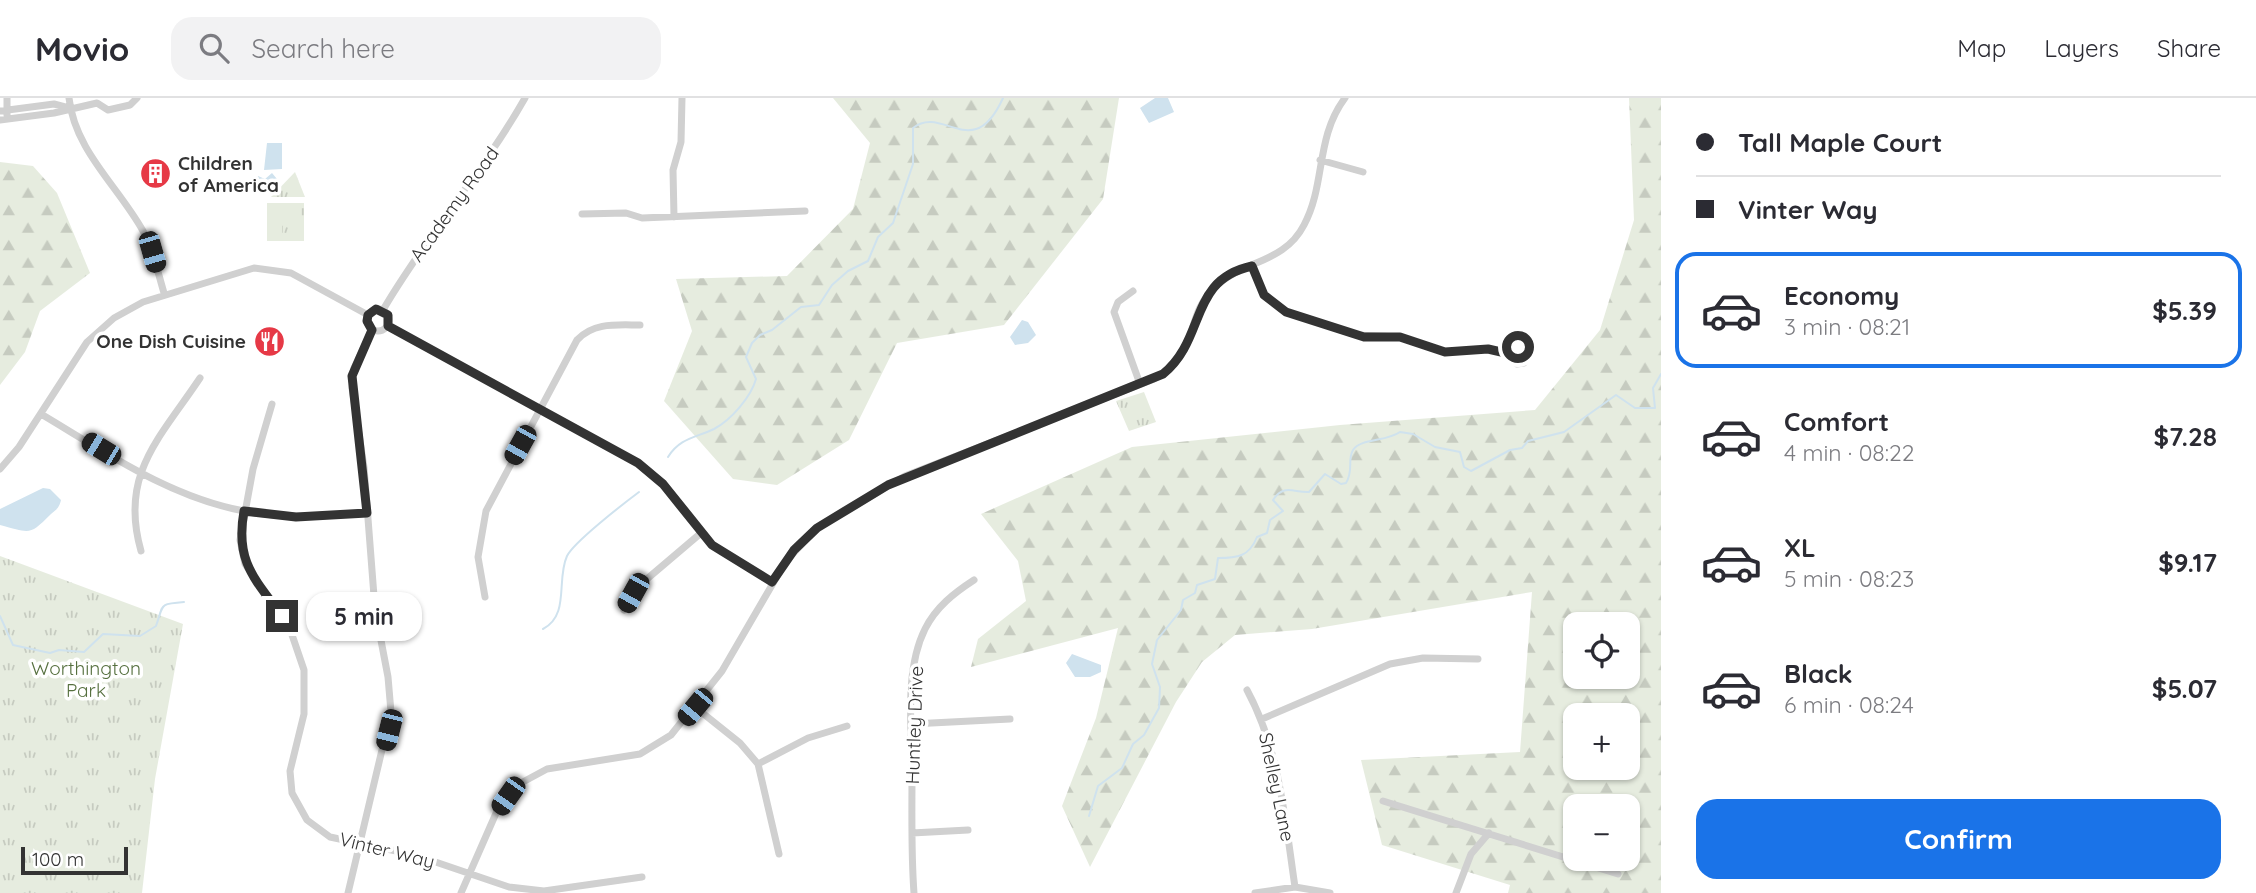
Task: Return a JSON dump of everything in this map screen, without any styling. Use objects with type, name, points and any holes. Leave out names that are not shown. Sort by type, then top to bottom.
[{"type":"street","points":[[7,98],[4,115],[54,104],[70,108],[97,101],[108,110],[133,104],[137,98]]},
{"type":"street","points":[[69,98],[84,145],[145,233],[164,293]]},
{"type":"street","name":"Academy Road","points":[[383,310],[414,258],[500,140],[525,98]]},
{"type":"street","points":[[674,217],[673,170],[681,142],[682,98]]},
{"type":"street","points":[[461,893],[467,874],[497,811],[521,783],[547,769],[640,754],[671,734],[695,707],[734,654],[772,582],[794,550],[817,528],[888,485],[1163,374],[1182,356],[1202,302],[1212,290],[1234,271],[1278,254],[1298,236],[1309,211],[1328,125],[1345,98]]},
{"type":"street","points":[[1320,160],[1363,172]]},
{"type":"street","points":[[582,214],[674,217],[805,211]]},
{"type":"street","points":[[1252,266],[1264,295],[1286,312],[1364,337],[1400,337],[1445,352],[1488,349],[1510,354]]},
{"type":"street","points":[[0,469],[41,414],[75,357],[100,329],[128,309],[164,293],[241,270],[273,269],[305,279],[368,315]]},
{"type":"street","points":[[1133,291],[1118,302],[1114,312],[1140,384]]},
{"type":"street","points":[[372,330],[367,321],[368,315],[376,309],[383,310],[388,315],[388,326]]},
{"type":"street","points":[[485,597],[478,557],[486,511],[540,409],[583,334],[600,327],[640,325]]},
{"type":"street","points":[[372,330],[379,331],[388,326]]},
{"type":"street","points":[[388,326],[652,473],[701,533],[722,553],[772,582]]},
{"type":"street","points":[[348,893],[391,712],[388,677],[374,609],[352,376],[372,330]]},
{"type":"street","points":[[141,551],[132,508],[140,473],[200,378]]},
{"type":"street","name":"Vinter Way","points":[[272,404],[244,511],[240,540],[245,564],[290,629],[304,670],[304,714],[290,771],[295,804],[306,820],[323,834],[415,855],[492,884],[544,891],[642,877]]},
{"type":"street","points":[[41,414],[140,473],[185,494],[244,511],[296,517],[367,513]]},
{"type":"street","points":[[624,610],[641,584],[701,533]]},
{"type":"street","name":"Huntley Drive","points":[[914,893],[912,724],[915,665],[924,631],[941,605],[974,580]]},
{"type":"street","points":[[1262,719],[1390,664],[1423,658],[1478,659]]},
{"type":"street","name":"Shelley Lane","points":[[1247,690],[1262,719],[1282,793],[1295,887]]},
{"type":"street","points":[[695,707],[740,743],[758,764],[779,854]]},
{"type":"street","points":[[912,724],[1010,719]]},
{"type":"street","points":[[758,764],[808,738],[847,726]]},
{"type":"street","points":[[1383,801],[1618,874]]},
{"type":"street","points":[[912,833],[968,830]]},
{"type":"street","points":[[1456,893],[1471,854],[1489,833]]},
{"type":"street","points":[[1255,893],[1295,887],[1330,893]]},
{"type":"green space","points":[[833,98],[1119,98],[1103,199],[1004,325],[897,343],[849,440],[777,485],[733,479],[664,401],[692,331],[676,279],[787,276],[853,209],[870,143]]},
{"type":"green space","points":[[1629,98],[1661,98],[1661,893],[1508,893],[1510,885],[1382,845],[1361,760],[1520,752],[1532,592],[1312,629],[1235,635],[1202,662],[1176,702],[1090,867],[1062,806],[1096,718],[1118,628],[971,667],[978,639],[1026,601],[1018,561],[981,514],[1132,447],[1340,425],[1535,410],[1600,330],[1634,220]]},
{"type":"green space","points":[[0,162],[33,166],[57,193],[90,273],[40,311],[25,352],[0,385]]},
{"type":"green space","points":[[295,172],[305,197],[271,197]]},
{"type":"green space","points":[[267,203],[304,203],[304,241],[267,241]]},
{"type":"green space","points":[[282,208],[282,234],[270,234],[270,209]]},
{"type":"green space","points":[[289,209],[300,209],[300,234],[289,234]]},
{"type":"green space","points":[[1144,392],[1156,422],[1129,431],[1116,401]]},
{"type":"green space","name":"Worthington Park","points":[[0,556],[183,624],[155,779],[142,893],[0,893]]},
{"type":"water","points":[[1155,98],[1168,98],[1174,112],[1149,123],[1140,108]]},
{"type":"water","points":[[267,143],[282,143],[282,169],[264,170]]},
{"type":"water","points":[[272,173],[277,179],[269,188],[256,183],[258,176],[265,179]]},
{"type":"water","points":[[1022,320],[1028,322],[1036,335],[1028,343],[1015,345],[1010,337]]},
{"type":"water","points":[[43,488],[50,489],[61,500],[58,508],[38,526],[24,531],[0,525],[0,509]]},
{"type":"water","points":[[1072,654],[1101,665],[1101,672],[1090,677],[1075,677],[1066,663]]},
{"type":"waterway","points":[[668,457],[683,442],[720,425],[745,400],[756,379],[746,357],[752,343],[760,335],[772,330],[801,307],[819,305],[832,285],[848,271],[868,261],[878,237],[893,223],[913,164],[913,128],[936,122],[958,129],[980,127],[992,117],[1003,98]]},
{"type":"waterway","points":[[1089,816],[1098,786],[1122,768],[1133,744],[1144,735],[1159,708],[1160,687],[1152,664],[1157,640],[1181,610],[1183,600],[1195,593],[1197,585],[1215,579],[1218,558],[1242,555],[1250,549],[1257,537],[1267,533],[1270,520],[1283,511],[1273,500],[1277,495],[1285,490],[1309,492],[1325,474],[1341,484],[1346,483],[1350,474],[1351,454],[1357,446],[1400,432],[1413,434],[1435,447],[1460,452],[1464,467],[1471,471],[1510,450],[1522,448],[1528,441],[1564,432],[1616,395],[1635,408],[1655,408],[1653,388],[1661,374]]},
{"type":"waterway","points":[[543,629],[557,615],[564,565],[571,550],[639,492]]},
{"type":"waterway","points":[[0,616],[13,645],[50,653],[59,650],[84,652],[103,634],[140,636],[156,626],[163,607],[184,602]]},
{"type":"place","name":"Children of America","points":[[155,174]]},
{"type":"place","name":"One Dish Cuisine","points":[[269,341]]},
{"type":"route","points":[[282,616],[245,564],[240,540],[244,511],[296,517],[367,513],[352,376],[372,330],[367,321],[368,315],[376,309],[386,312],[388,326],[638,463],[663,484],[712,545],[772,582],[794,550],[817,528],[888,485],[920,469],[1163,374],[1182,356],[1188,346],[1202,302],[1224,279],[1242,268],[1252,266],[1264,295],[1277,307],[1356,335],[1392,335],[1454,353],[1488,349],[1510,354],[1518,347]]}]
